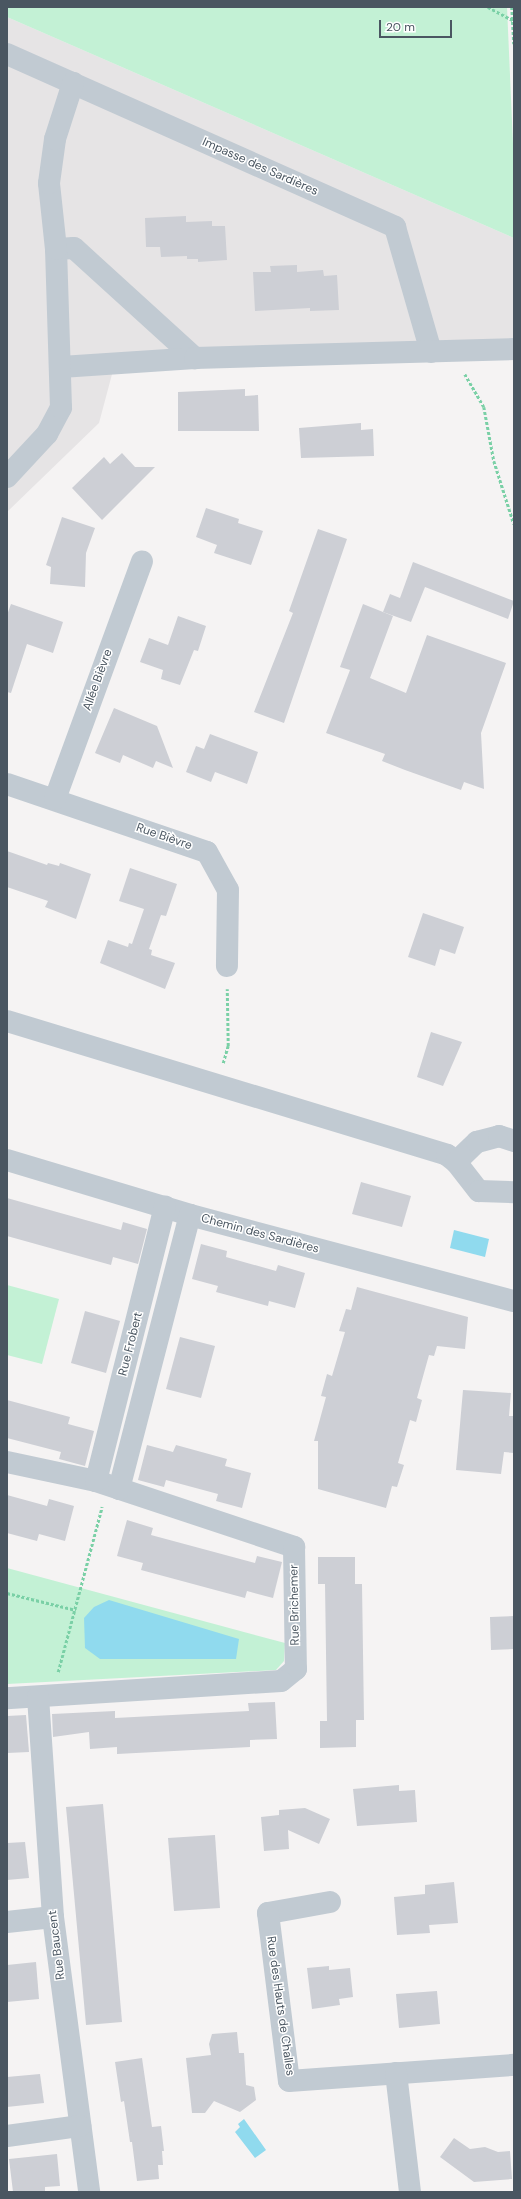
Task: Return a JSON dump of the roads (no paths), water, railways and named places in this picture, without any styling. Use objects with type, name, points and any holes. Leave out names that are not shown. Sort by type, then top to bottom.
[{"type":"street","name":"Impasse des Sardières","points":[[7,54],[395,227],[431,352]]},
{"type":"street","points":[[7,478],[47,434],[61,408],[61,367],[56,249],[49,183],[54,139],[73,83]]},
{"type":"street","points":[[56,249],[74,248],[194,358]]},
{"type":"street","points":[[61,367],[194,358],[514,349]]},
{"type":"street","name":"Allée Bièvre","points":[[55,800],[142,561]]},
{"type":"street","name":"Rue Bièvre","points":[[7,784],[207,852],[228,890],[227,966]]},
{"type":"street","points":[[7,1021],[447,1155],[456,1162],[479,1191],[514,1192]]},
{"type":"street","points":[[456,1162],[477,1142],[499,1136],[514,1141]]},
{"type":"street","name":"Chemin des Sardières","points":[[7,1160],[190,1215],[514,1301]]},
{"type":"street","name":"Rue Frobert","points":[[108,1485],[165,1207]]},
{"type":"street","name":"Rue Frobert","points":[[108,1485],[190,1215]]},
{"type":"street","name":"Rue Brichemer","points":[[7,1462],[108,1485],[294,1547],[296,1669],[281,1681],[45,1697],[7,1698]]},
{"type":"street","name":"Rue Baucent","points":[[45,1697],[53,1917],[89,2192]]},
{"type":"street","name":"Rue des Hauts de Challes","points":[[330,1902],[268,1914],[289,2081],[514,2065]]},
{"type":"street","points":[[7,1922],[53,1917]]},
{"type":"street","points":[[396,2074],[410,2192]]},
{"type":"street","points":[[7,2136],[80,2126]]},
{"type":"water","points":[[454,1230],[489,1239],[485,1257],[450,1248]]},
{"type":"water","points":[[109,1600],[239,1639],[236,1659],[100,1659],[85,1648],[84,1618],[94,1607]]},
{"type":"water","points":[[244,2119],[266,2150],[255,2158],[235,2132],[240,2127],[238,2124]]}]
